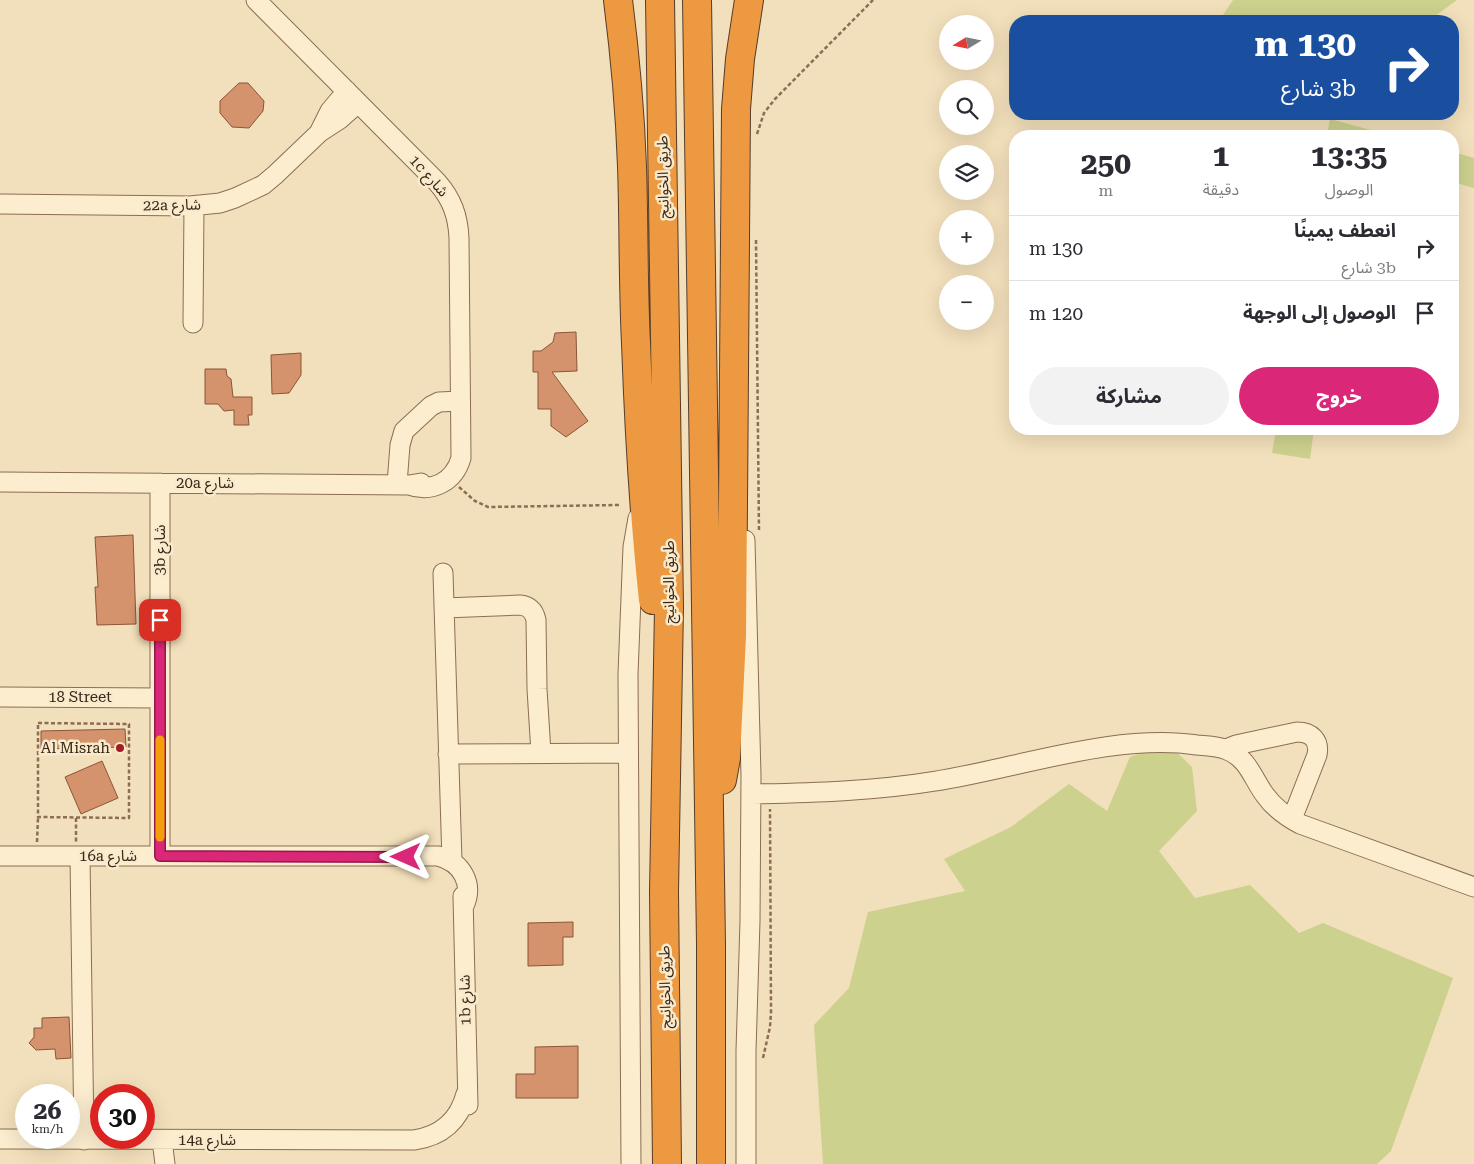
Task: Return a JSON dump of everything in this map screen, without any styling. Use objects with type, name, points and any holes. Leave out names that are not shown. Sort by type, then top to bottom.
[{"type":"highway","points":[[618,0],[628,91],[632,163],[636,342],[632,504],[655,616],[668,702]]},
{"type":"highway","name":"طريق الخوانيج","points":[[660,0],[670,607],[664,892],[668,1164]]},
{"type":"highway","points":[[698,0],[709,811],[711,1164]]},
{"type":"highway","points":[[709,811],[722,780],[726,758],[732,636],[736,109],[740,59],[749,0]]},
{"type":"street","name":"1c شارع","points":[[256,0],[438,182],[454,208],[458,228],[461,450],[458,465],[445,475]]},
{"type":"street","name":"22a شارع","points":[[0,204],[194,206],[235,198],[263,184],[275,175],[320,132],[340,119],[352,97]]},
{"type":"street","points":[[193,322],[194,206]]},
{"type":"street","points":[[403,484],[400,445],[404,431],[431,406],[439,402],[460,401]]},
{"type":"street","points":[[735,425],[740,440],[742,457],[749,646],[751,794],[750,930],[746,1051],[746,1164]]},
{"type":"street","name":"20a شارع","points":[[0,482],[403,484],[426,481],[445,475]]},
{"type":"street","name":"3b شارع","points":[[160,483],[160,856]]},
{"type":"street","points":[[631,1164],[627,753],[628,636],[633,546],[637,525],[632,504]]},
{"type":"street","name":"1b شارع","points":[[443,573],[448,754],[455,868],[464,906],[466,1094],[454,1127]]},
{"type":"street","points":[[444,608],[520,605],[528,607],[533,612],[536,620],[537,689],[541,753]]},
{"type":"street","name":"18 Street","points":[[0,697],[160,698]]},
{"type":"street","points":[[1226,749],[1233,745],[1297,732],[1307,733],[1312,736],[1317,744],[1317,755],[1292,819]]},
{"type":"street","points":[[751,794],[898,787],[971,776],[1077,753],[1132,744],[1180,742],[1226,749],[1236,754],[1245,762],[1264,795],[1277,808],[1308,828],[1474,887]]},
{"type":"street","points":[[448,754],[627,753]]},
{"type":"street","name":"16a شارع","points":[[0,856],[438,856],[455,868]]},
{"type":"street","points":[[78,856],[84,1140]]},
{"type":"street","name":"14a شارع","points":[[0,1139],[414,1140],[435,1143],[449,1138],[454,1127]]},
{"type":"street","points":[[165,1164],[170,1140]]},
{"type":"street","points":[[170,1140],[176,1164]]},
{"type":"path","points":[[756,138],[760,121],[769,106],[872,0]]},
{"type":"path","points":[[756,237],[758,532]]},
{"type":"path","points":[[445,475],[469,497],[488,507],[632,504]]},
{"type":"path","points":[[37,856],[38,724],[129,724],[129,818],[38,817]]},
{"type":"path","points":[[762,1066],[771,1012],[770,794]]},
{"type":"path","points":[[76,817],[78,856]]},
{"type":"green space","points":[[1233,0],[1457,0],[1436,15],[1223,15]]},
{"type":"green space","points":[[1330,120],[1334,120],[1371,130],[1328,130]]},
{"type":"green space","points":[[1459,154],[1474,158],[1474,188],[1459,184]]},
{"type":"green space","points":[[1275,435],[1313,435],[1310,459],[1272,453]]},
{"type":"green space","points":[[1167,743],[1192,767],[1197,811],[1159,851],[1195,898],[1250,885],[1299,933],[1323,923],[1453,978],[1391,1151],[1377,1164],[823,1164],[814,1025],[849,988],[868,912],[965,891],[944,859],[1011,827],[1069,784],[1107,811],[1130,757]]},
{"type":"building","points":[[239,83],[248,83],[264,101],[263,111],[249,128],[232,127],[220,113],[220,101]]},
{"type":"building","points":[[576,332],[577,371],[552,372],[588,421],[566,437],[551,426],[551,409],[538,409],[538,372],[533,372],[533,351],[541,351],[553,342],[555,333]]},
{"type":"building","points":[[301,353],[301,375],[289,393],[272,394],[271,355]]},
{"type":"building","points":[[205,369],[226,369],[227,376],[231,379],[233,397],[252,397],[252,415],[248,415],[249,425],[234,425],[234,410],[224,411],[218,404],[205,404]]},
{"type":"building","points":[[133,535],[136,624],[97,625],[95,587],[98,587],[95,537]]},
{"type":"building","points":[[125,729],[126,747],[41,749],[41,731]]},
{"type":"building","points":[[102,761],[118,798],[81,814],[65,777]]},
{"type":"building","points":[[573,922],[573,937],[563,937],[563,965],[528,966],[528,923]]},
{"type":"building","points":[[69,1017],[71,1058],[56,1059],[55,1049],[36,1050],[29,1043],[34,1037],[34,1028],[42,1028],[42,1018]]},
{"type":"building","points":[[578,1046],[578,1098],[516,1098],[516,1074],[535,1074],[535,1047]]},
{"type":"slow traffic","points":[[160,740],[160,837]]},
{"type":"place","name":"Al Misrah","points":[[120,748]]},
{"type":"route","points":[[160,620],[160,856],[406,857]]}]
